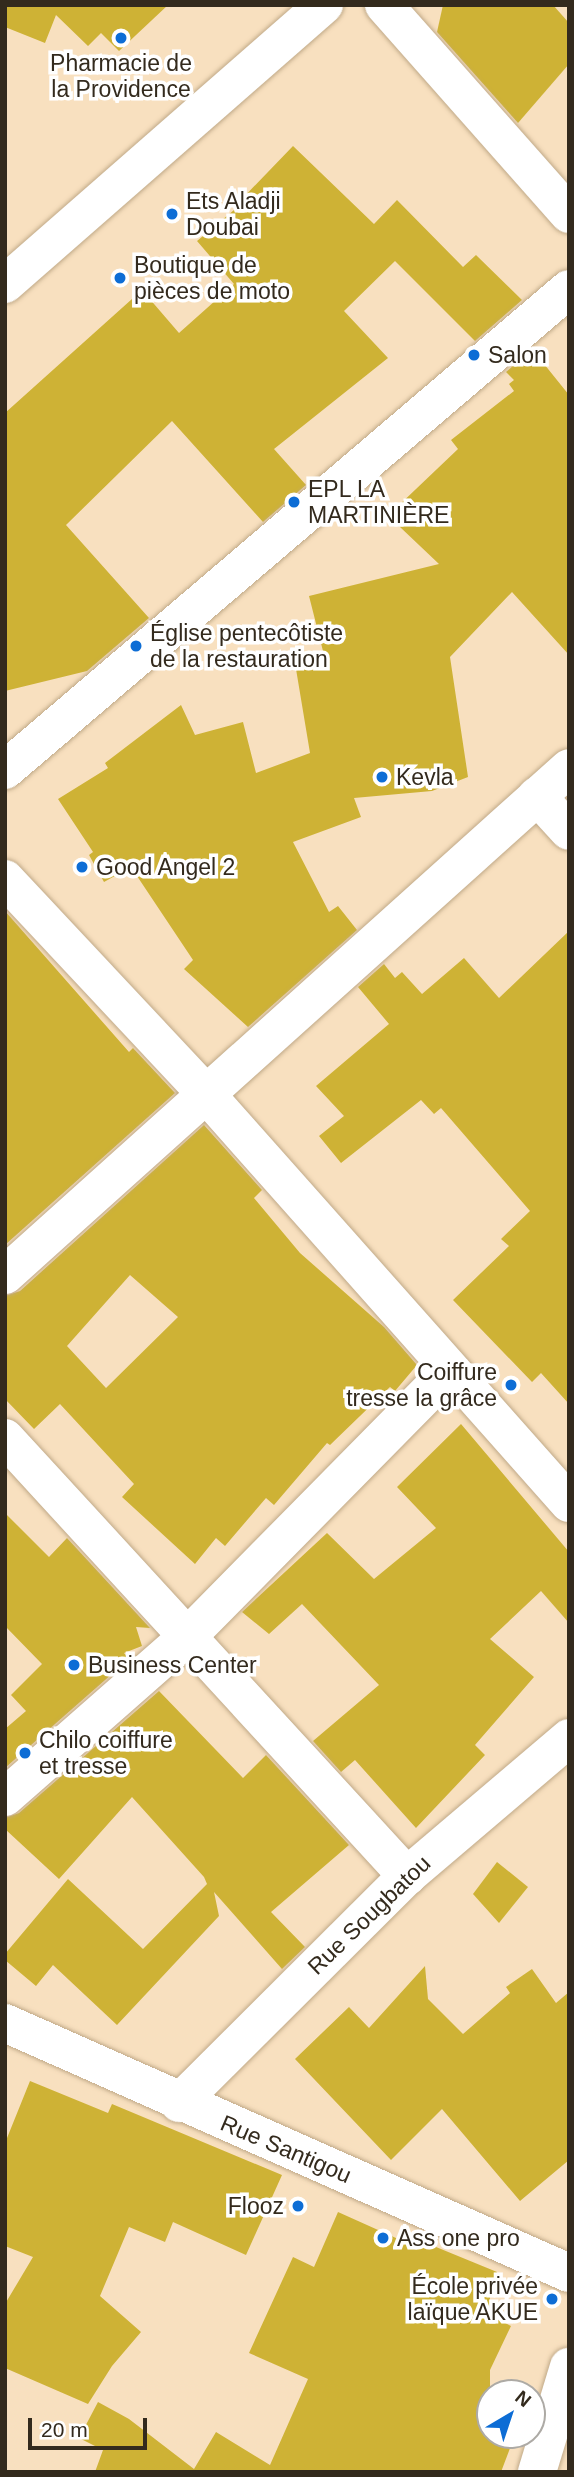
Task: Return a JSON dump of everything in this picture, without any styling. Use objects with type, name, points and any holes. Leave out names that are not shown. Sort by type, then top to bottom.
[{"type":"street","points":[[5,251],[293,5]]},
{"type":"street","points":[[5,284],[324,5]]},
{"type":"street","points":[[384,5],[569,214]]},
{"type":"street","points":[[5,770],[569,289]]},
{"type":"street","points":[[5,1275],[569,768]]},
{"type":"street","points":[[537,796],[569,831]]},
{"type":"street","points":[[5,879],[206,1094],[449,1371],[569,1503]]},
{"type":"street","points":[[5,1797],[187,1637],[449,1371]]},
{"type":"street","points":[[5,1438],[407,1876]]},
{"type":"street","name":"Rue Sougbatou","points":[[179,2103],[407,1876],[569,1738]]},
{"type":"street","name":"Rue Santigou","points":[[5,2023],[179,2103],[562,2260]]},
{"type":"street","points":[[537,2472],[569,2367]]},
{"type":"building","points":[[5,5],[168,5],[119,51],[101,33],[88,46],[56,15],[45,43],[5,27]]},
{"type":"building","points":[[443,5],[553,5],[569,23],[569,64],[518,123],[437,32]]},
{"type":"building","points":[[293,146],[374,224],[397,200],[463,267],[476,255],[522,300],[475,341],[395,261],[344,311],[388,358],[274,449],[306,485],[263,522],[172,421],[66,525],[149,618],[87,671],[5,691],[5,413],[142,290],[179,333],[234,284],[197,241],[240,205],[238,203]]},
{"type":"building","points":[[532,349],[569,395],[569,655],[512,592],[450,657],[468,777],[432,791],[354,798],[361,817],[293,842],[329,912],[338,906],[357,930],[248,1027],[184,969],[193,960],[131,867],[104,882],[89,855],[93,852],[58,799],[108,768],[105,763],[181,705],[195,735],[243,722],[256,773],[310,753],[295,663],[325,659],[309,596],[439,564],[400,527],[407,520],[395,509],[458,449],[451,440],[514,391],[509,384],[514,380],[506,372]]},
{"type":"building","points":[[5,911],[129,1052],[133,1048],[175,1093],[5,1245]]},
{"type":"building","points":[[569,931],[569,1404],[541,1373],[532,1382],[453,1300],[509,1246],[501,1239],[530,1211],[441,1108],[434,1114],[421,1100],[341,1163],[319,1136],[344,1116],[316,1086],[389,1024],[358,987],[384,964],[395,978],[402,972],[422,994],[464,958],[499,998]]},
{"type":"building","points":[[204,1125],[262,1190],[254,1198],[300,1253],[384,1327],[417,1365],[395,1391],[390,1387],[330,1445],[327,1443],[274,1505],[266,1498],[225,1546],[216,1538],[195,1564],[122,1497],[134,1484],[60,1404],[34,1429],[5,1399],[5,1296],[20,1291]],"holes":[[[130,1275],[178,1317],[106,1388],[67,1346]]]},
{"type":"building","points":[[461,1424],[569,1552],[569,1623],[541,1591],[490,1639],[534,1677],[475,1745],[485,1755],[416,1828],[355,1760],[341,1772],[313,1741],[379,1685],[302,1604],[269,1634],[242,1612],[327,1533],[374,1579],[436,1528],[397,1487]]},
{"type":"building","points":[[5,1513],[49,1557],[67,1538],[150,1628],[136,1627],[142,1646],[124,1653],[129,1659],[5,1768],[5,1729],[26,1711],[11,1695],[42,1664],[5,1626]]},
{"type":"building","points":[[159,1691],[243,1778],[266,1755],[349,1845],[271,1912],[305,1947],[282,1969],[214,1892],[219,1916],[117,2025],[53,1965],[36,1986],[5,1960],[5,1954],[68,1879],[143,1949],[207,1884],[204,1877],[132,1797],[59,1879],[5,1829],[5,1818],[19,1813]]},
{"type":"building","points":[[497,1862],[528,1887],[499,1923],[473,1894]]},
{"type":"building","points":[[425,1966],[428,1999],[463,2034],[510,1993],[506,1987],[532,1969],[556,2003],[569,1992],[569,2160],[520,2201],[442,2109],[391,2160],[295,2059],[349,2007],[369,2028]]},
{"type":"building","points":[[30,2081],[108,2113],[112,2104],[282,2175],[246,2255],[173,2222],[165,2242],[129,2227],[100,2296],[141,2332],[112,2366],[88,2404],[5,2368],[5,2304],[33,2257],[5,2246],[5,2143]]},
{"type":"building","points":[[338,2212],[416,2247],[419,2240],[497,2272],[490,2289],[490,2315],[511,2326],[490,2370],[490,2379],[476,2379],[476,2449],[510,2449],[501,2472],[95,2472],[103,2450],[79,2438],[98,2402],[129,2419],[194,2469],[216,2432],[270,2465],[308,2379],[249,2353],[293,2257],[314,2267]]},
{"type":"place","name":"Pharmacie de la Providence","points":[[121,38]]},
{"type":"place","name":"Ets Aladji Doubai","points":[[172,214]]},
{"type":"place","name":"Boutique de pièces de moto","points":[[120,278]]},
{"type":"place","name":"Salon","points":[[474,355]]},
{"type":"place","name":"EPL LA MARTINIÈRE","points":[[294,502]]},
{"type":"place","name":"Église pentecôtiste de la restauration","points":[[136,646]]},
{"type":"place","name":"Kevla","points":[[382,777]]},
{"type":"place","name":"Good Angel 2","points":[[82,867]]},
{"type":"place","name":"Coiffure tresse la grâce","points":[[511,1385]]},
{"type":"place","name":"Business Center","points":[[74,1665]]},
{"type":"place","name":"Chilo coiffure et tresse","points":[[25,1753]]},
{"type":"place","name":"Flooz","points":[[298,2206]]},
{"type":"place","name":"Ass one pro","points":[[383,2238]]},
{"type":"place","name":"École privée laïque AKUE","points":[[552,2299]]}]
